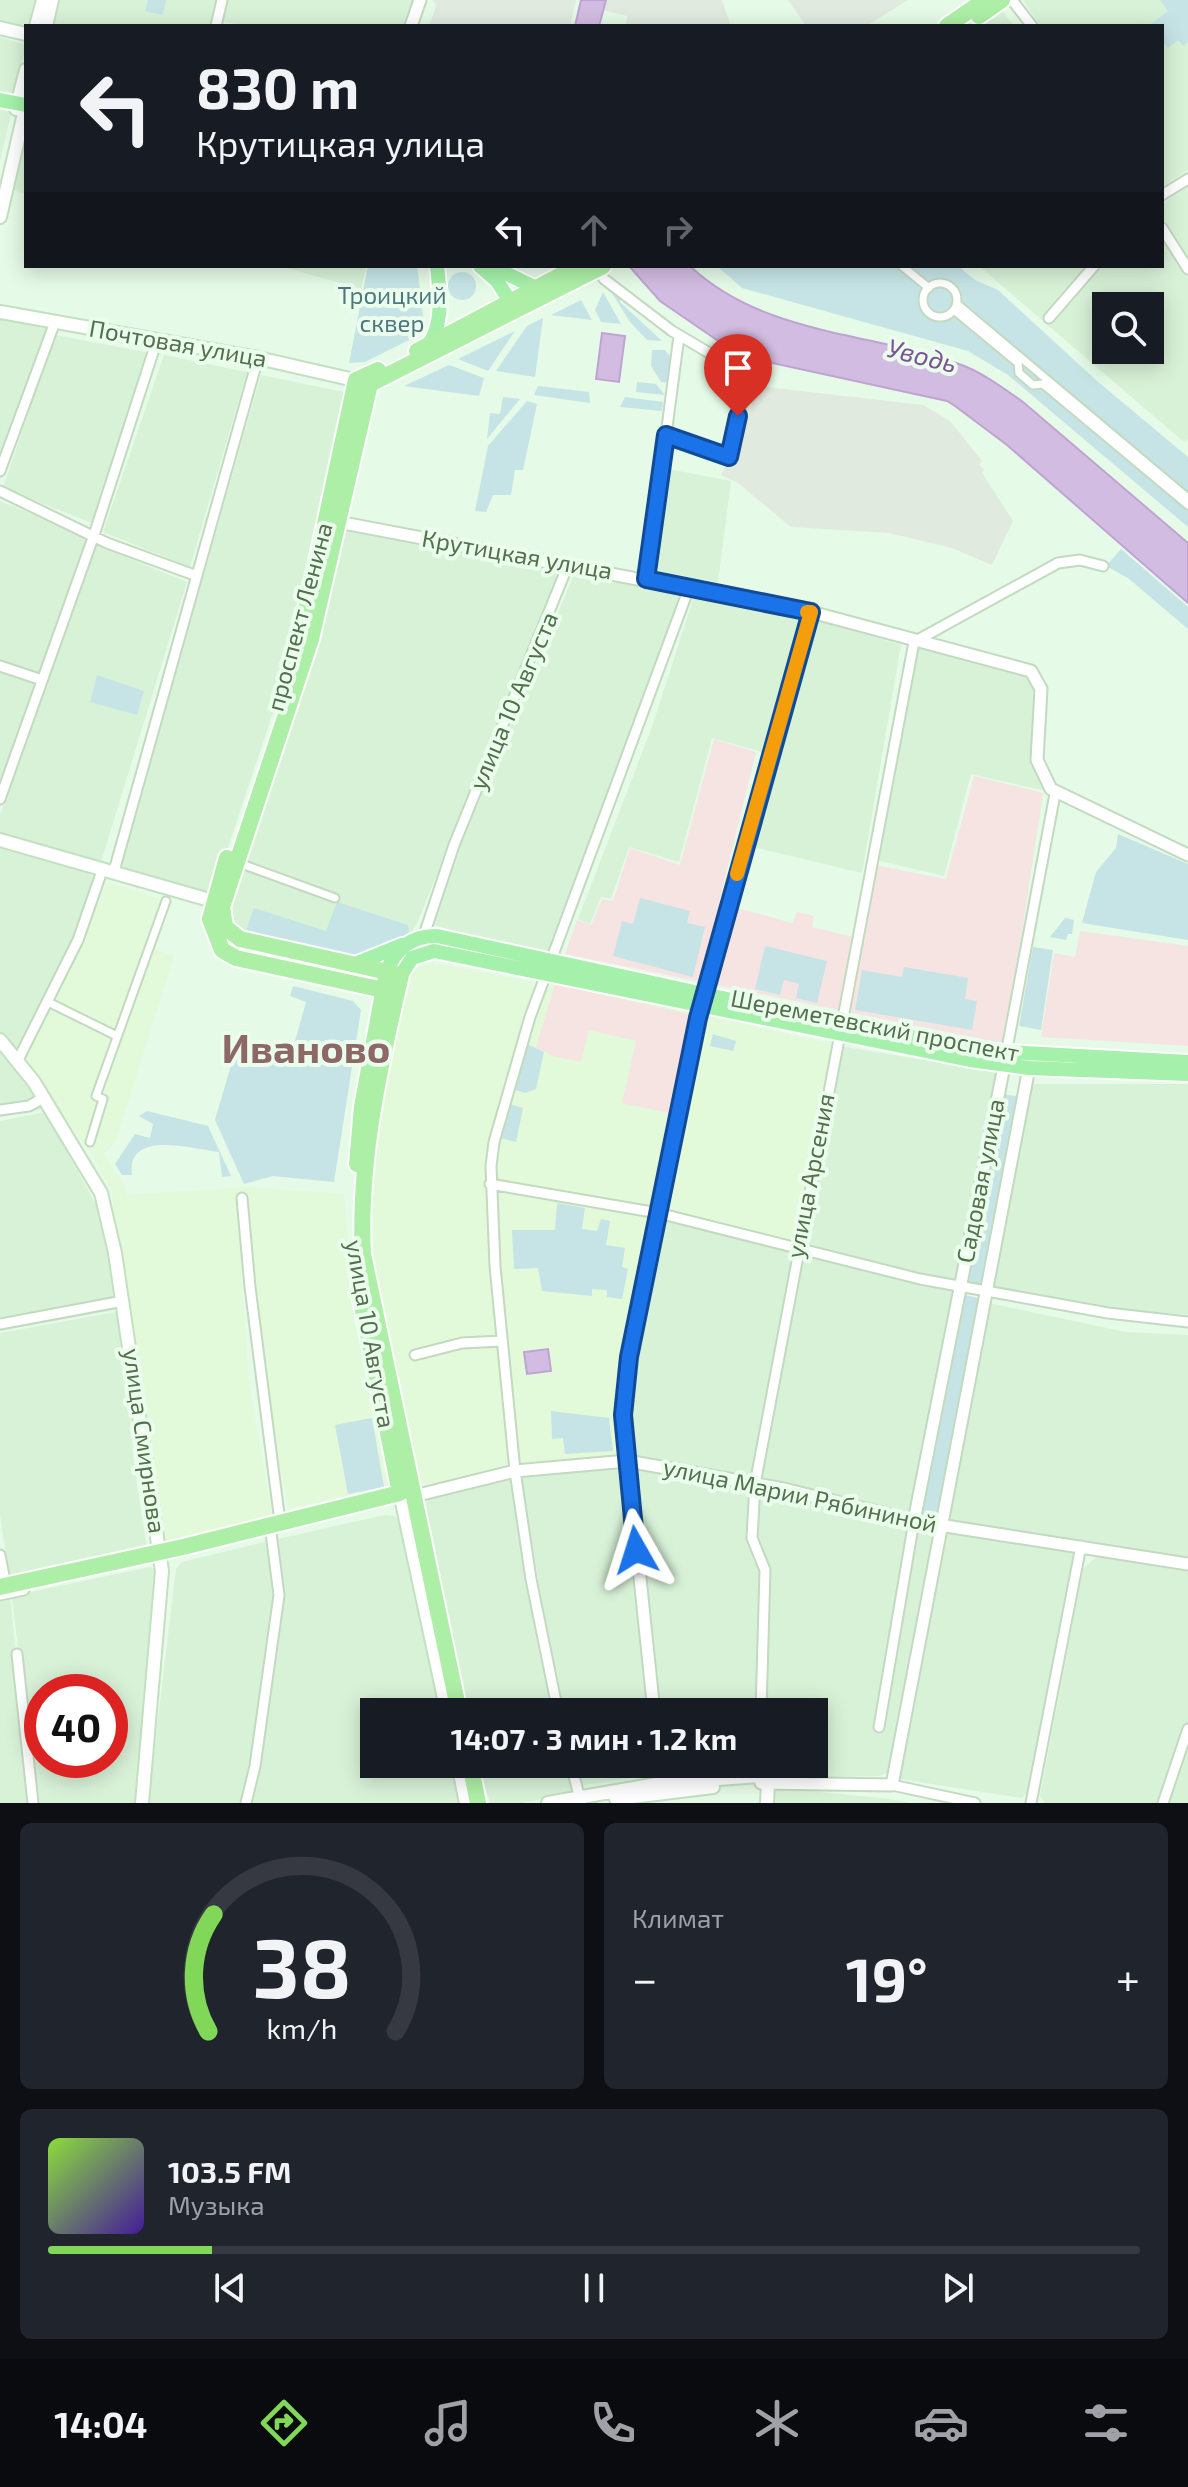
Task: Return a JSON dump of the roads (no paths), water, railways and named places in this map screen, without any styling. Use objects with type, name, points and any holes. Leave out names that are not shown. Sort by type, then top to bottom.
[{"type":"highway","points":[[950,24],[985,0]]},
{"type":"highway","points":[[967,24],[1002,0]]},
{"type":"highway","points":[[363,382],[514,306],[536,288],[574,268]]},
{"type":"highway","points":[[363,382],[427,347],[601,268]]},
{"type":"highway","name":"проспект Ленина","points":[[218,902],[311,639],[338,522],[363,382]]},
{"type":"highway","name":"проспект Ленина","points":[[363,382],[290,669],[218,902],[213,934],[229,956],[390,992]]},
{"type":"highway","points":[[218,902],[225,927],[233,937],[394,974]]},
{"type":"highway","name":"улица 10 Августа","points":[[394,974],[374,1107],[361,1231],[405,1496]]},
{"type":"highway","points":[[360,986],[375,999],[379,1011]]},
{"type":"highway","name":"улица 10 Августа","points":[[390,992],[379,1011],[362,1107],[351,1236],[439,1649],[455,1698]]},
{"type":"highway","name":"улица Марии Рябининой","points":[[2,1589],[405,1496]]},
{"type":"highway","points":[[473,1778],[478,1803]]},
{"type":"main road","points":[[37,24],[43,0]]},
{"type":"main road","points":[[46,24],[52,0]]},
{"type":"main road","points":[[0,28],[24,34]]},
{"type":"main road","points":[[0,100],[23,104]]},
{"type":"main road","points":[[0,180],[23,104]]},
{"type":"main road","points":[[0,217],[23,104]]},
{"type":"main road","points":[[427,347],[435,337],[438,325],[437,268]]},
{"type":"main road","points":[[482,268],[497,281],[514,306]]},
{"type":"main road","points":[[495,268],[536,288]]},
{"type":"main road","name":"Почтовая улица","points":[[2,311],[258,358],[363,382]]},
{"type":"main road","points":[[0,840],[218,902]]},
{"type":"main road","points":[[344,964],[367,962],[417,938]]},
{"type":"main road","name":"Шереметевский проспект","points":[[417,938],[840,1030],[1005,1060],[1029,1068],[1188,1074]]},
{"type":"main road","name":"улица 10 Августа","points":[[394,974],[393,957],[417,938]]},
{"type":"main road","name":"Шереметевский проспект","points":[[394,974],[423,952],[434,951],[549,967]]},
{"type":"main road","name":"улица Смирнова","points":[[0,1040],[18,1060],[101,1193],[123,1301],[160,1555],[158,1641],[142,1803]]},
{"type":"main road","name":"Шереметевский проспект","points":[[1005,1060],[1188,1062]]},
{"type":"main road","name":"улица 10 Августа","points":[[439,1649],[445,1698]]},
{"type":"main road","points":[[461,1778],[466,1803]]},
{"type":"main road","points":[[593,1803],[756,1778]]},
{"type":"main road","points":[[760,1803],[762,1778]]},
{"type":"main road","points":[[762,1778],[767,1803]]},
{"type":"main road","points":[[548,1803],[664,1793]]},
{"type":"street","points":[[216,24],[222,0]]},
{"type":"street","points":[[412,24],[420,0]]},
{"type":"street","points":[[1012,0],[1030,24]]},
{"type":"street","points":[[1164,194],[1188,179]]},
{"type":"street","points":[[1164,231],[1188,269]]},
{"type":"street","points":[[601,268],[604,279],[679,336],[728,364],[744,389],[729,457],[666,435]]},
{"type":"street","points":[[904,268],[929,288]]},
{"type":"street","points":[[1049,318],[1092,268]]},
{"type":"street","points":[[938,283],[949,286],[956,294],[955,307],[939,317],[928,311],[924,297],[929,288],[938,283]]},
{"type":"street","points":[[955,307],[1188,498]]},
{"type":"street","points":[[0,471],[55,322]]},
{"type":"street","points":[[646,579],[679,336]]},
{"type":"street","points":[[0,799],[94,535],[157,340]]},
{"type":"street","points":[[18,1060],[78,940],[109,869],[197,576],[258,358]]},
{"type":"street","points":[[1020,361],[1019,373],[1026,379],[1037,386],[1045,381]]},
{"type":"street","points":[[1045,381],[1188,505]]},
{"type":"street","points":[[0,491],[94,535],[197,576]]},
{"type":"street","name":"Крутицкая улица","points":[[338,522],[811,612],[1034,673],[1041,692],[1037,760],[1042,777],[1055,794]]},
{"type":"street","points":[[914,642],[1058,563],[1080,560],[1103,566]]},
{"type":"street","name":"улица 10 Августа","points":[[417,938],[568,565]]},
{"type":"street","points":[[555,1698],[531,1579],[515,1471],[490,1184],[494,1142],[520,1046],[689,588]]},
{"type":"street","points":[[652,1698],[623,1415],[629,1357],[703,1000],[811,612]]},
{"type":"street","name":"улица Арсения","points":[[761,1698],[765,1570],[752,1538],[755,1484],[914,642]]},
{"type":"street","points":[[0,666],[42,680]]},
{"type":"street","points":[[1055,794],[1188,855]]},
{"type":"street","name":"Садовая улица","points":[[914,1521],[1055,794]]},
{"type":"street","points":[[247,866],[335,898]]},
{"type":"street","points":[[90,1142],[103,1099],[96,1096],[166,901]]},
{"type":"street","points":[[48,1002],[117,1036]]},
{"type":"street","name":"Садовая улица","points":[[892,1785],[944,1526],[1029,1068]]},
{"type":"street","points":[[0,1110],[29,1106],[43,1098]]},
{"type":"street","points":[[490,1184],[658,1213],[960,1286],[1108,1313],[1188,1322]]},
{"type":"street","points":[[242,1198],[279,1595],[255,1766],[246,1803]]},
{"type":"street","points":[[0,1324],[123,1301]]},
{"type":"street","points":[[415,1355],[462,1343],[502,1341]]},
{"type":"street","name":"улица Марии Рябининой","points":[[405,1496],[515,1471],[627,1461],[755,1484],[914,1521],[1188,1564]]},
{"type":"street","points":[[879,1727],[914,1521]]},
{"type":"street","points":[[1031,1803],[1081,1546]]},
{"type":"street","points":[[0,1555],[2,1589]]},
{"type":"street","points":[[17,1654],[33,1803]]},
{"type":"street","points":[[1163,1803],[1188,1729]]},
{"type":"street","points":[[574,1778],[580,1800]]},
{"type":"street","points":[[778,1778],[892,1785],[975,1803]]},
{"type":"water","points":[[581,0],[606,0],[600,24],[575,24]]},
{"type":"water","name":"Уводь","points":[[631,268],[693,268],[719,289],[783,319],[925,353],[968,367],[984,376],[1023,402],[1188,543],[1188,603],[1007,445],[947,401],[749,358],[739,352],[727,356],[727,347],[660,301]]},
{"type":"water","points":[[602,333],[625,336],[619,382],[596,379]]},
{"type":"water","points":[[548,1349],[551,1371],[527,1374],[524,1352]]},
{"type":"district","name":"Иваново","points":[[306,1049]]},
{"type":"park label","name":"Троицкий сквер","points":[[392,310]]}]
